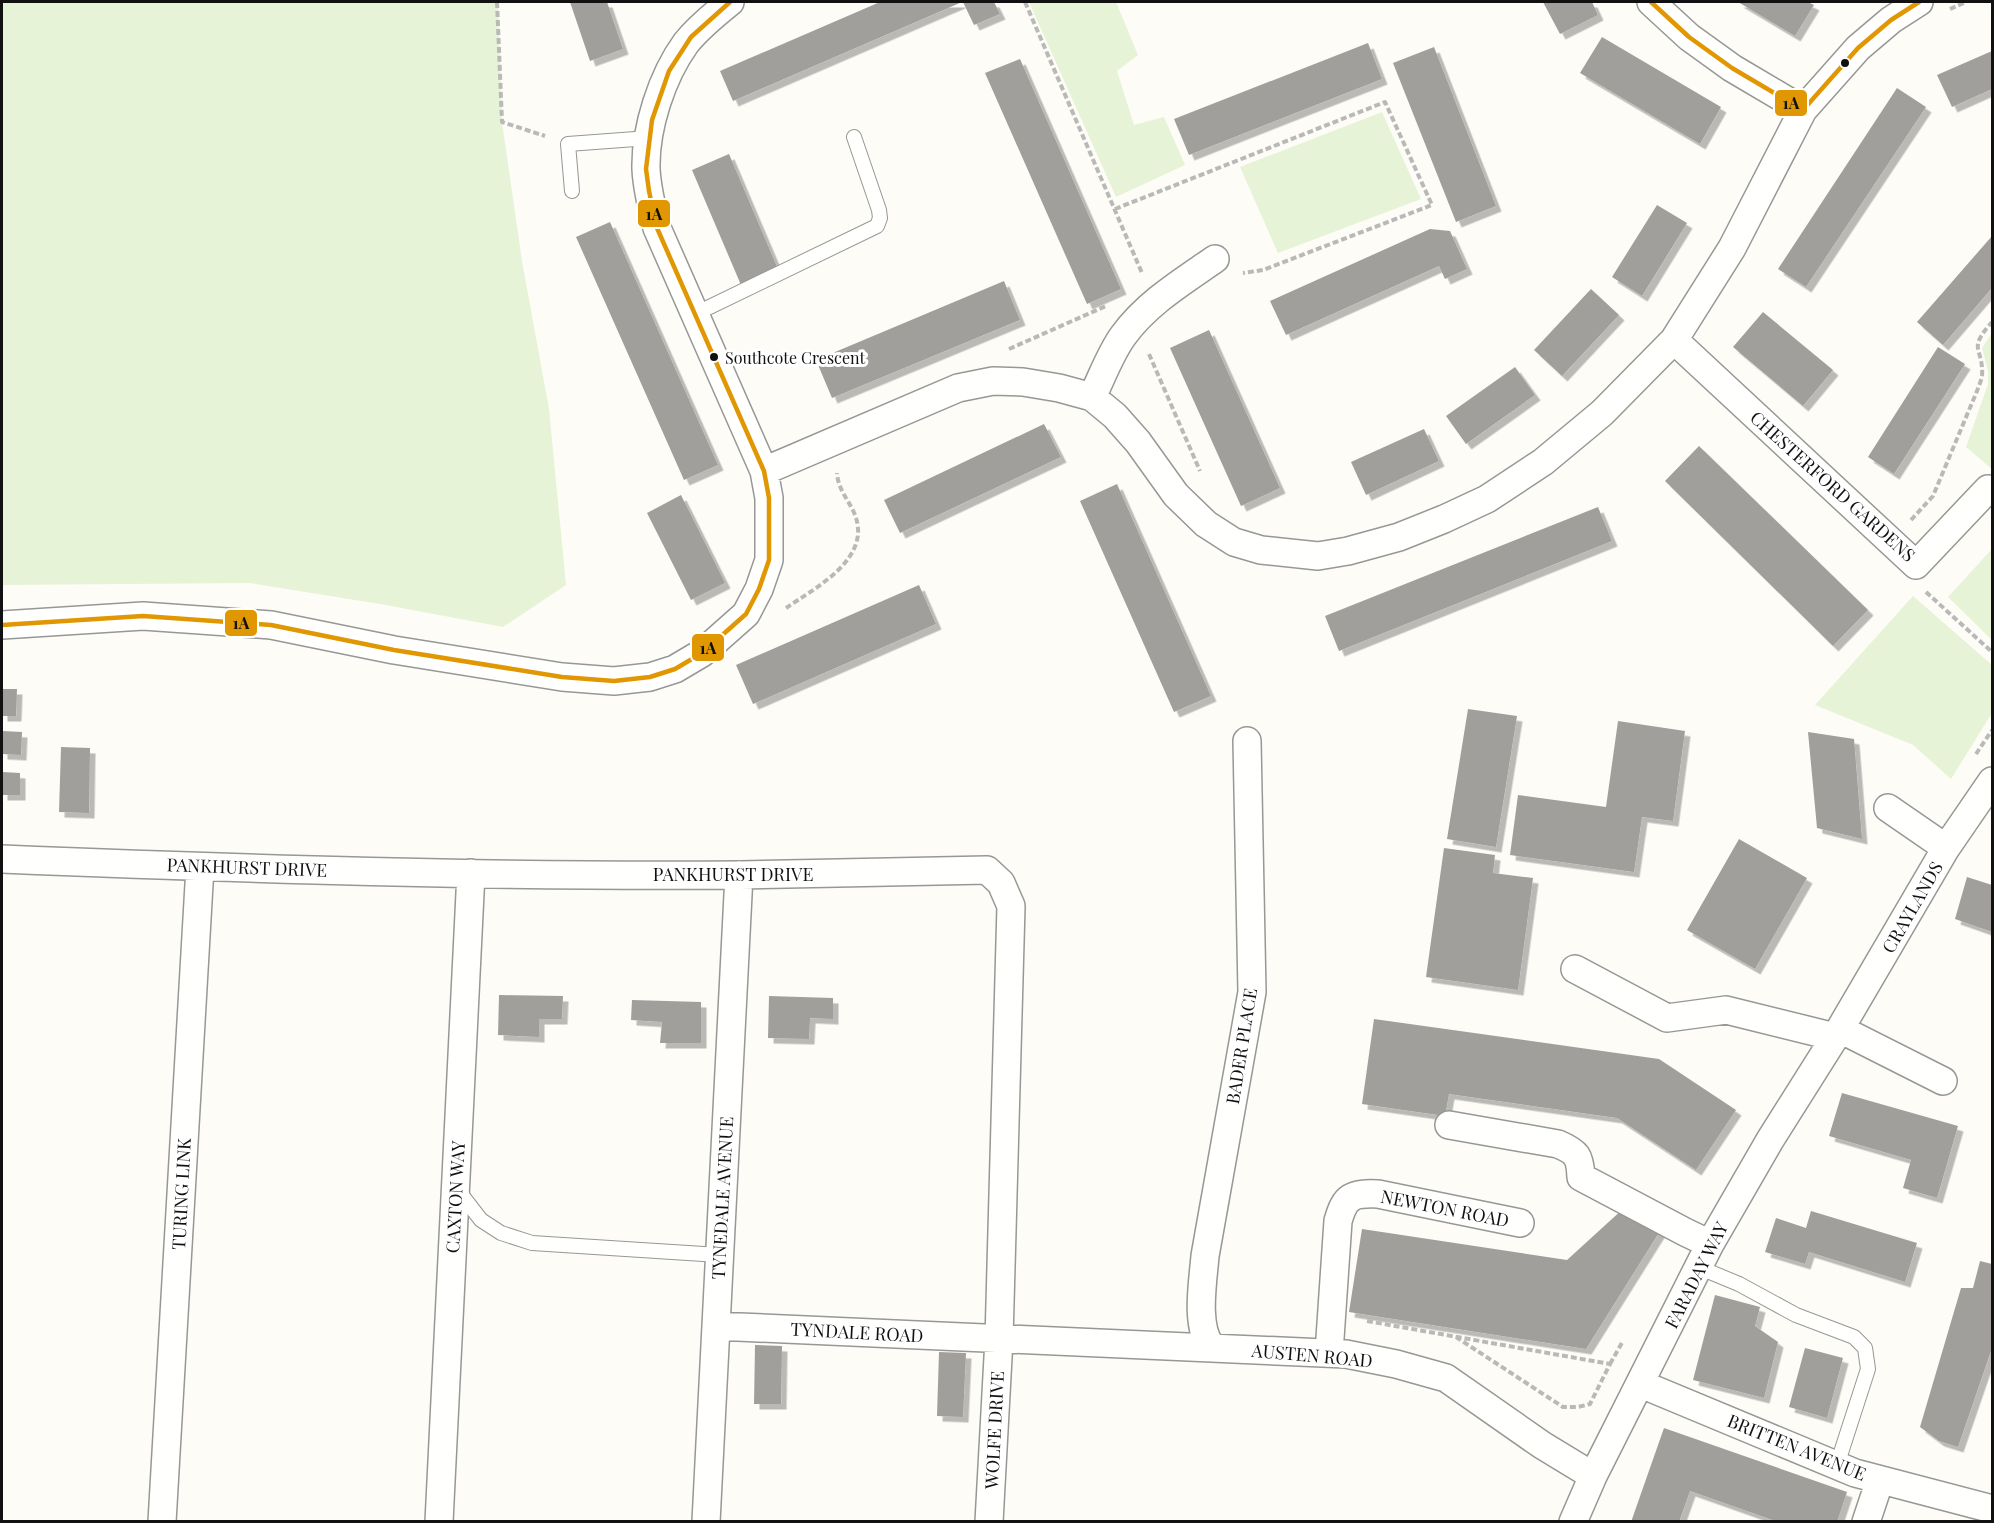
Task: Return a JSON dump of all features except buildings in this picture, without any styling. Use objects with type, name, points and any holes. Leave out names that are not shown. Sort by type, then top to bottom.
[{"type":"street","points":[[11,625],[143,616],[271,625],[394,650],[562,677],[614,681],[650,677],[675,669],[702,653],[746,614],[759,589],[769,560],[770,498],[764,471],[657,228],[646,168],[653,114],[673,65],[687,42],[730,2]]},
{"type":"street","points":[[1651,2],[1706,50],[1803,110]]},
{"type":"street","points":[[764,471],[958,388],[993,381],[1023,382],[1092,397],[1115,416],[1138,442],[1176,495],[1206,524],[1234,542],[1261,550],[1318,556],[1348,551],[1399,537],[1487,499],[1543,462],[1602,413],[1674,340],[1732,248],[1803,110],[1858,48],[1890,20],[1919,2]]},
{"type":"street","points":[[1092,397],[1122,338],[1137,319],[1155,302],[1225,268]]},
{"type":"street","name":"CHESTERFORD GARDENS","points":[[1674,340],[1916,565],[1988,489]]},
{"type":"street","name":"BADER PLACE","points":[[1211,1346],[1206,1340],[1203,1327],[1202,1291],[1205,1256],[1251,992],[1247,741]]},
{"type":"street","name":"CRAYLANDS","points":[[1838,1033],[1946,848],[1992,781]]},
{"type":"street","points":[[1888,808],[1946,848]]},
{"type":"street","name":"PANKHURST DRIVE","points":[[2,859],[200,867],[471,873],[739,875],[987,870],[1001,883],[1011,906],[999,1339]]},
{"type":"street","name":"TURING LINK","points":[[162,1521],[200,867]]},
{"type":"street","name":"CAXTON WAY","points":[[439,1521],[471,873]]},
{"type":"street","name":"TYNEDALE AVENUE","points":[[706,1521],[739,875]]},
{"type":"street","points":[[1575,969],[1667,1018],[1726,1010],[1838,1033],[1943,1081]]},
{"type":"street","name":"FARADAY WAY","points":[[1573,1521],[1593,1476],[1704,1255],[1770,1140],[1838,1033]]},
{"type":"street","points":[[1449,1125],[1558,1144],[1572,1150],[1580,1161],[1581,1177],[1685,1232],[1704,1255]]},
{"type":"street","name":"NEWTON ROAD","points":[[1329,1353],[1338,1221],[1343,1204],[1351,1197],[1378,1194],[1520,1223]]},
{"type":"street","name":"TYNDALE ROAD","points":[[716,1326],[999,1339]]},
{"type":"street","name":"AUSTEN ROAD","points":[[999,1339],[1211,1346],[1346,1354],[1396,1364],[1446,1378],[1542,1445],[1593,1476]]},
{"type":"street","name":"WOLFE DRIVE","points":[[989,1521],[999,1339]]},
{"type":"street","name":"BRITTEN AVENUE","points":[[1641,1384],[1856,1473],[1992,1509]]},
{"type":"street","points":[[1866,1521],[1881,1480]]},
{"type":"lane","points":[[695,314],[877,226],[880,218],[879,210],[854,137]]},
{"type":"lane","points":[[572,191],[568,144],[649,138]]},
{"type":"lane","points":[[456,1187],[481,1220],[501,1233],[532,1243],[719,1255]]},
{"type":"lane","points":[[1704,1255],[1738,1284],[1796,1315],[1854,1337],[1865,1348],[1868,1369],[1837,1465]]},
{"type":"path","points":[[497,2],[502,122],[568,144]]},
{"type":"path","points":[[1025,2],[1144,278]]},
{"type":"path","points":[[1948,9],[1966,2]]},
{"type":"path","points":[[1114,209],[1385,102],[1432,205],[1263,270],[1225,268]]},
{"type":"path","points":[[1904,527],[1933,496],[1977,391],[1982,376],[1977,346],[1981,335],[1992,322]]},
{"type":"path","points":[[1148,346],[1151,361],[1202,476]]},
{"type":"path","points":[[780,612],[837,572],[850,557],[856,544],[858,529],[855,515],[837,483],[840,464]]},
{"type":"path","points":[[1923,589],[1992,652]]},
{"type":"path","points":[[1367,1321],[1610,1364],[1590,1404],[1563,1407],[1456,1337]]},
{"type":"green space","points":[[2,2],[498,2],[502,122],[522,261],[549,409],[566,585],[503,627],[250,583],[2,585]]},
{"type":"green space","points":[[1029,2],[1116,2],[1138,55],[1117,71],[1134,125],[1164,117],[1185,165],[1116,197]]},
{"type":"green space","points":[[1382,112],[1421,199],[1278,253],[1240,167]]},
{"type":"green space","points":[[1992,333],[1992,469],[1966,447],[1988,384],[1988,371],[1982,348]]},
{"type":"green space","points":[[1992,549],[1992,640],[1948,597]]},
{"type":"green space","points":[[1913,596],[1992,665],[1992,713],[1951,779],[1913,745],[1815,705]]},
{"type":"transit line","name":"1A","points":[[2,625],[143,616],[271,625],[394,650],[562,677],[614,681],[650,677],[675,669],[702,653],[746,614],[759,589],[769,560],[769,498],[764,471],[657,228],[646,169],[652,120],[669,71],[691,37],[730,2]]},
{"type":"transit line","name":"1A","points":[[1651,2],[1689,37],[1732,68],[1803,110],[1858,48],[1891,20],[1919,2]]},
{"type":"place","name":"Southcote Crescent","points":[[714,357]]}]
